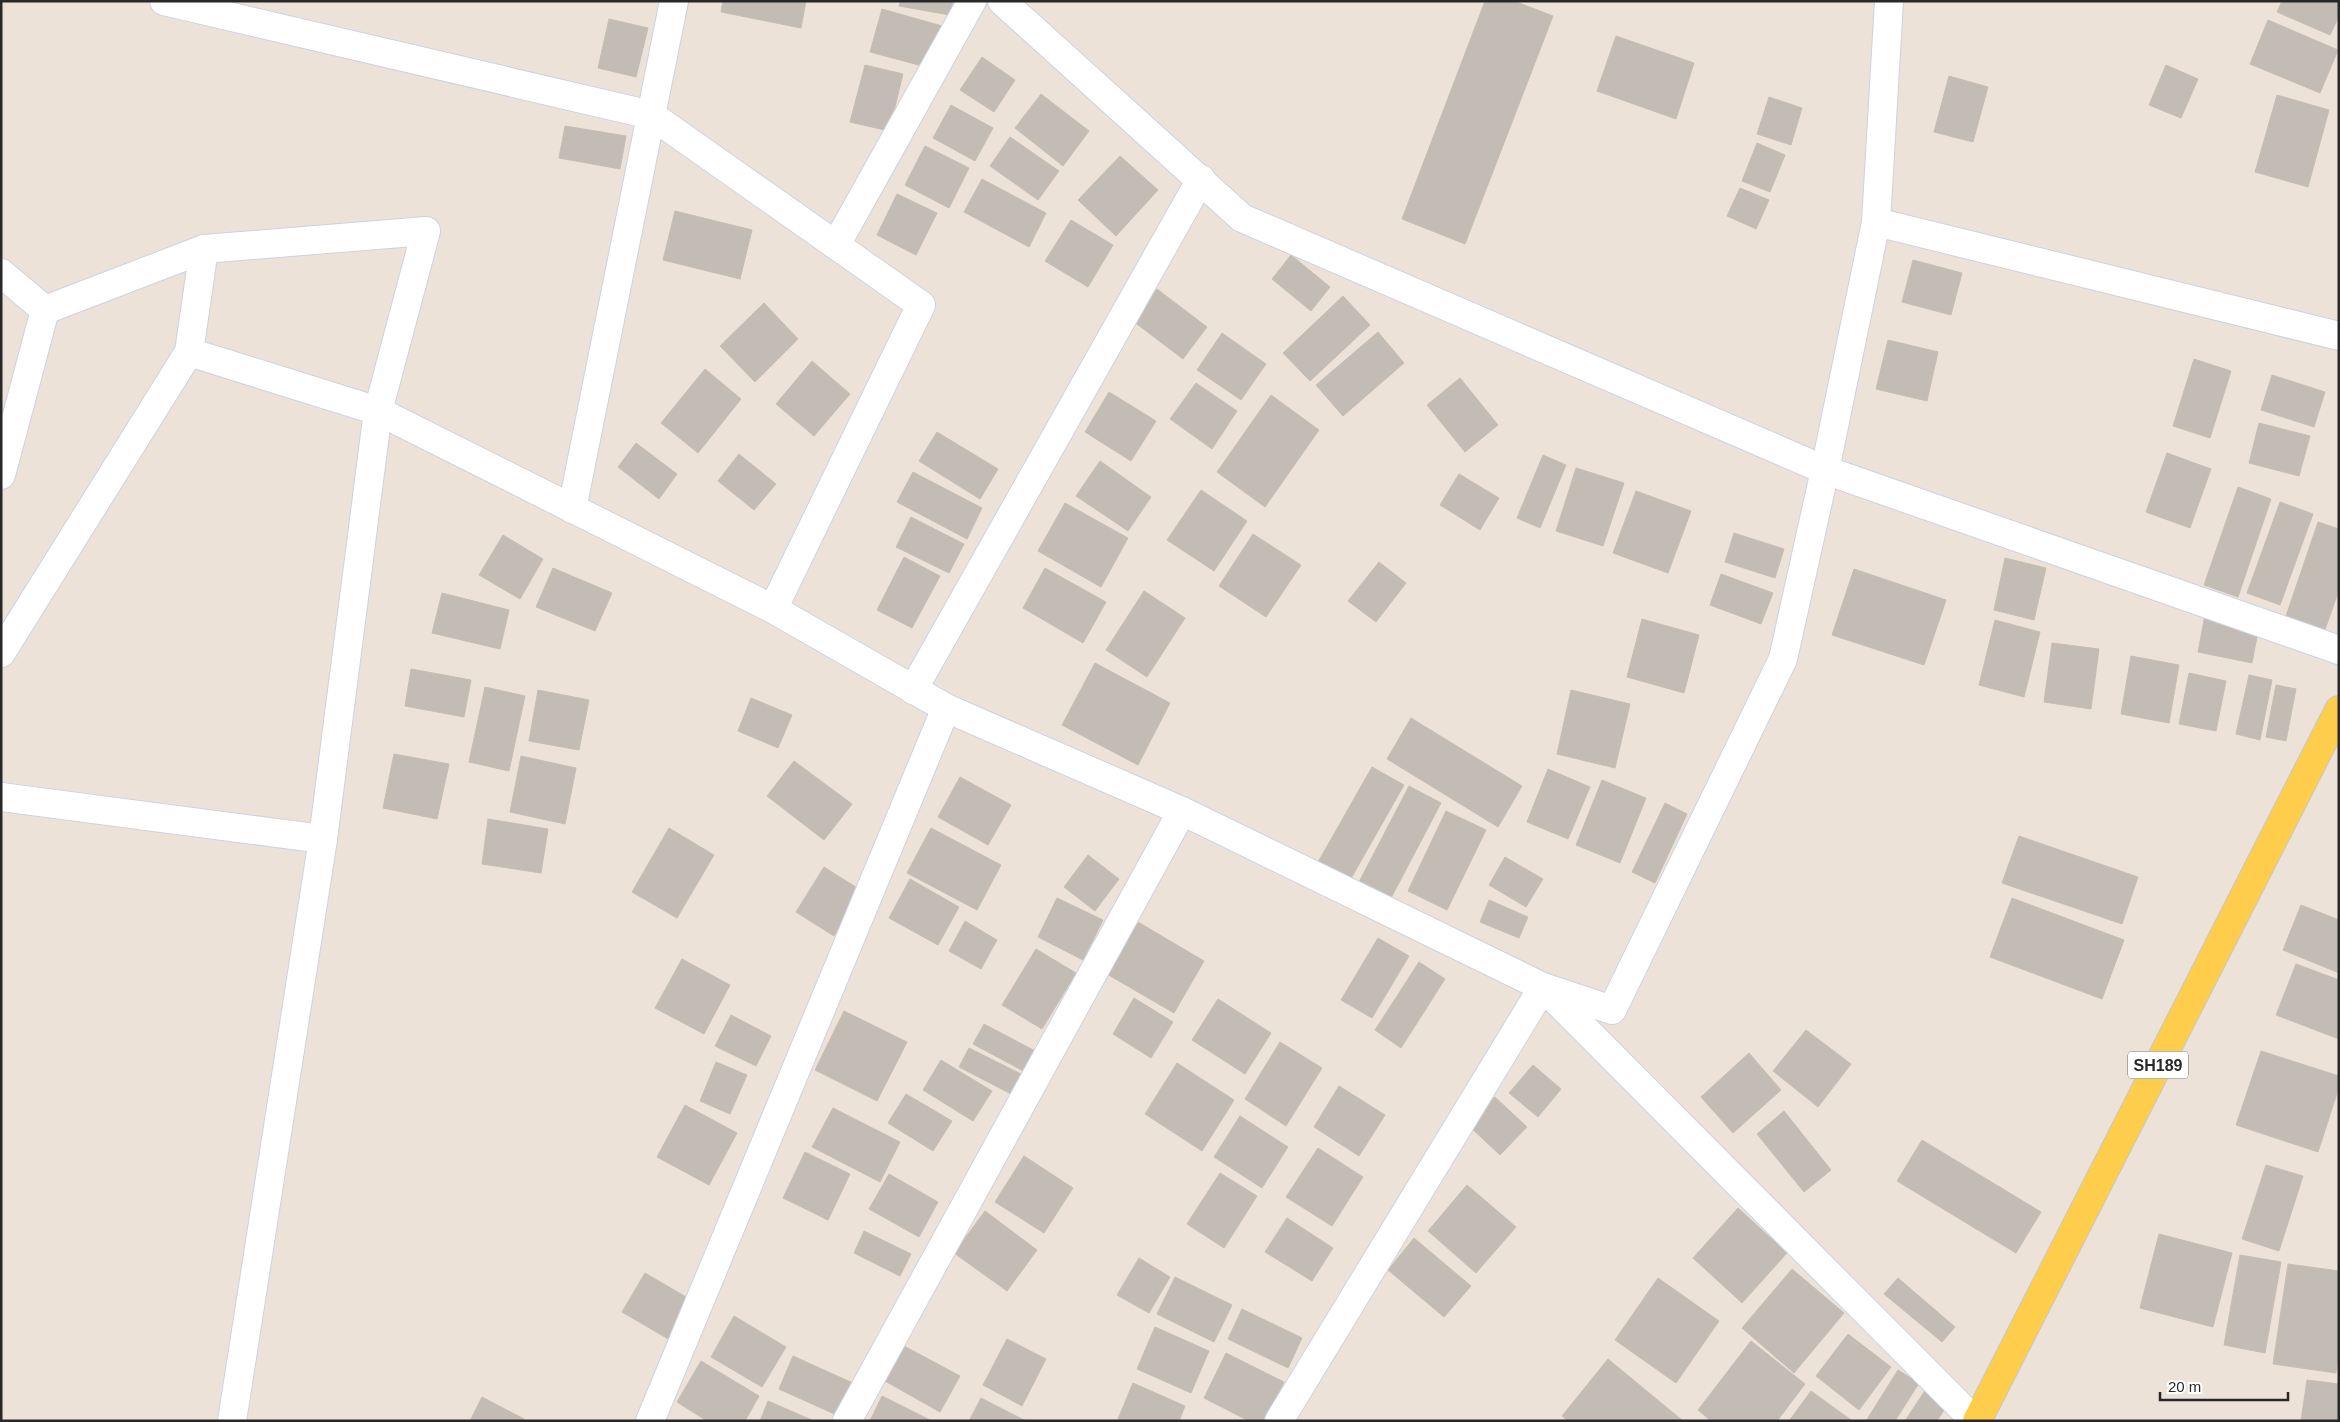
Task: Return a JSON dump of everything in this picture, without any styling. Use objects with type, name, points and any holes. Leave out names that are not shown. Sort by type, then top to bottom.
[{"type":"main road","name":"SH189","points":[[1976,1421],[2339,710]]},
{"type":"street","points":[[164,1],[651,115],[921,305],[773,610]]},
{"type":"street","points":[[572,509],[674,1]]},
{"type":"street","points":[[836,245],[972,1]]},
{"type":"street","points":[[1002,1],[1242,218],[1825,470],[2339,650]]},
{"type":"street","points":[[189,352],[378,411],[773,610],[946,708],[1182,811],[1543,987],[1612,1010],[1783,659],[1825,470],[1876,222],[1889,1]]},
{"type":"street","points":[[913,690],[1201,179]]},
{"type":"street","points":[[1876,222],[2339,336]]},
{"type":"street","points":[[46,310],[204,249],[426,232],[378,411],[323,839],[232,1421]]},
{"type":"street","points":[[1,653],[189,352],[204,249]]},
{"type":"street","points":[[1,273],[46,310]]},
{"type":"street","points":[[1,475],[46,310]]},
{"type":"street","points":[[650,1421],[946,708]]},
{"type":"street","points":[[1,796],[323,839]]},
{"type":"street","points":[[847,1421],[1182,811]]},
{"type":"street","points":[[1279,1421],[1543,987]]},
{"type":"street","points":[[1543,987],[1976,1421]]},
{"type":"building","points":[[723,1],[806,1],[801,28],[721,12]]},
{"type":"building","points":[[900,1],[953,1],[950,15],[899,6]]},
{"type":"building","points":[[1485,1],[1514,1],[1553,16],[1465,244],[1402,219]]},
{"type":"building","points":[[2282,1],[2339,1],[2339,16],[2330,35],[2277,12]]},
{"type":"building","points":[[882,9],[942,26],[930,68],[870,52]]},
{"type":"building","points":[[609,19],[648,28],[636,77],[598,68]]},
{"type":"building","points":[[2268,20],[2338,50],[2320,93],[2250,64]]},
{"type":"building","points":[[1616,36],[1694,63],[1676,119],[1597,91]]},
{"type":"building","points":[[982,57],[1015,80],[994,112],[960,90]]},
{"type":"building","points":[[865,65],[903,74],[889,131],[850,122]]},
{"type":"building","points":[[2166,65],[2198,79],[2181,118],[2149,105]]},
{"type":"building","points":[[1949,76],[1988,87],[1973,142],[1934,132]]},
{"type":"building","points":[[1041,94],[1089,131],[1063,166],[1015,128]]},
{"type":"building","points":[[2277,95],[2329,110],[2308,187],[2255,172]]},
{"type":"building","points":[[1769,97],[1802,108],[1791,145],[1757,134]]},
{"type":"building","points":[[951,105],[993,128],[975,161],[933,138]]},
{"type":"building","points":[[565,126],[626,136],[620,169],[559,158]]},
{"type":"building","points":[[1010,137],[1059,171],[1038,200],[990,166]]},
{"type":"building","points":[[1757,143],[1785,155],[1770,192],[1742,181]]},
{"type":"building","points":[[925,146],[969,168],[949,208],[905,185]]},
{"type":"building","points":[[1120,156],[1158,190],[1116,236],[1078,200]]},
{"type":"building","points":[[982,179],[1046,213],[1029,247],[964,212]]},
{"type":"building","points":[[1740,188],[1769,200],[1756,229],[1727,216]]},
{"type":"building","points":[[897,194],[937,213],[916,255],[877,235]]},
{"type":"building","points":[[675,211],[752,230],[740,279],[663,260]]},
{"type":"building","points":[[1071,220],[1113,245],[1088,287],[1045,261]]},
{"type":"building","points":[[1291,255],[1330,287],[1311,311],[1272,279]]},
{"type":"building","points":[[1913,260],[1962,273],[1951,315],[1902,302]]},
{"type":"building","points":[[1157,289],[1207,327],[1183,359],[1133,321]]},
{"type":"building","points":[[1343,296],[1370,325],[1310,381],[1283,353]]},
{"type":"building","points":[[764,303],[798,339],[755,382],[720,346]]},
{"type":"building","points":[[1378,332],[1404,363],[1343,416],[1316,385]]},
{"type":"building","points":[[1222,333],[1266,364],[1241,400],[1197,370]]},
{"type":"building","points":[[1888,340],[1938,352],[1927,401],[1876,389]]},
{"type":"building","points":[[2194,359],[2231,371],[2210,438],[2173,426]]},
{"type":"building","points":[[812,361],[850,394],[814,436],[776,404]]},
{"type":"building","points":[[705,369],[741,399],[698,453],[661,423]]},
{"type":"building","points":[[2272,375],[2325,392],[2314,427],[2261,410]]},
{"type":"building","points":[[1460,378],[1498,425],[1465,452],[1427,405]]},
{"type":"building","points":[[1196,383],[1237,411],[1212,449],[1170,419]]},
{"type":"building","points":[[1109,392],[1156,421],[1131,461],[1085,432]]},
{"type":"building","points":[[1271,395],[1319,430],[1265,507],[1217,472]]},
{"type":"building","points":[[2259,423],[2310,436],[2299,476],[2249,463]]},
{"type":"building","points":[[937,432],[998,469],[980,499],[919,461]]},
{"type":"building","points":[[636,443],[677,474],[659,499],[618,467]]},
{"type":"building","points":[[2167,453],[2211,469],[2190,528],[2146,512]]},
{"type":"building","points":[[739,454],[776,484],[754,510],[718,481]]},
{"type":"building","points":[[1543,455],[1566,465],[1540,528],[1517,518]]},
{"type":"building","points":[[1100,461],[1151,497],[1128,531],[1076,496]]},
{"type":"building","points":[[1576,468],[1624,483],[1603,546],[1556,531]]},
{"type":"building","points":[[913,472],[982,508],[967,539],[897,502]]},
{"type":"building","points":[[1459,474],[1499,498],[1480,530],[1440,505]]},
{"type":"building","points":[[2238,487],[2271,499],[2238,597],[2204,585]]},
{"type":"building","points":[[1201,490],[1247,521],[1214,571],[1167,540]]},
{"type":"building","points":[[1636,491],[1691,511],[1668,573],[1613,553]]},
{"type":"building","points":[[2280,502],[2313,514],[2280,605],[2247,593]]},
{"type":"building","points":[[1065,503],[1128,538],[1101,587],[1038,551]]},
{"type":"building","points":[[911,517],[964,544],[949,573],[896,547]]},
{"type":"building","points":[[2318,522],[2339,529],[2339,590],[2323,635],[2284,622]]},
{"type":"building","points":[[1734,533],[1784,549],[1775,578],[1725,562]]},
{"type":"building","points":[[1253,534],[1301,565],[1266,617],[1219,586]]},
{"type":"building","points":[[503,535],[543,559],[520,599],[479,575]]},
{"type":"building","points":[[904,557],[940,576],[912,628],[877,610]]},
{"type":"building","points":[[2005,558],[2046,568],[2034,620],[1994,610]]},
{"type":"building","points":[[1379,562],[1406,583],[1376,622],[1348,601]]},
{"type":"building","points":[[553,568],[612,593],[595,631],[536,607]]},
{"type":"building","points":[[1045,568],[1106,602],[1083,643],[1023,608]]},
{"type":"building","points":[[1854,569],[1946,600],[1924,665],[1832,635]]},
{"type":"building","points":[[1721,574],[1773,593],[1761,624],[1710,605]]},
{"type":"building","points":[[1144,591],[1185,618],[1147,677],[1106,650]]},
{"type":"building","points":[[442,593],[509,610],[500,649],[432,633]]},
{"type":"building","points":[[2205,615],[2259,626],[2252,663],[2198,652]]},
{"type":"building","points":[[1642,619],[1699,635],[1684,693],[1627,677]]},
{"type":"building","points":[[1995,620],[2040,632],[2024,697],[1979,685]]},
{"type":"building","points":[[2052,643],[2099,649],[2091,709],[2044,702]]},
{"type":"building","points":[[2131,656],[2179,665],[2169,723],[2121,714]]},
{"type":"building","points":[[1095,663],[1170,703],[1138,765],[1062,725]]},
{"type":"building","points":[[411,669],[471,680],[464,717],[405,706]]},
{"type":"building","points":[[2189,673],[2226,681],[2216,731],[2179,724]]},
{"type":"building","points":[[2249,675],[2272,680],[2260,740],[2236,734]]},
{"type":"building","points":[[2276,685],[2296,689],[2286,741],[2266,737]]},
{"type":"building","points":[[485,687],[525,696],[509,771],[469,762]]},
{"type":"building","points":[[538,690],[589,700],[579,750],[529,741]]},
{"type":"building","points":[[1571,690],[1630,704],[1615,768],[1557,754]]},
{"type":"building","points":[[751,698],[792,715],[778,748],[738,731]]},
{"type":"building","points":[[1411,718],[1522,786],[1498,827],[1387,759]]},
{"type":"building","points":[[394,754],[449,764],[437,819],[383,808]]},
{"type":"building","points":[[521,756],[576,768],[565,824],[510,812]]},
{"type":"building","points":[[794,761],[852,804],[824,840],[767,796]]},
{"type":"building","points":[[1372,767],[1404,785],[1349,882],[1317,864]]},
{"type":"building","points":[[1548,769],[1590,787],[1568,839],[1527,822]]},
{"type":"building","points":[[960,777],[1011,805],[988,845],[938,817]]},
{"type":"building","points":[[1602,780],[1646,798],[1620,863],[1576,845]]},
{"type":"building","points":[[1409,786],[1441,803],[1390,900],[1358,884]]},
{"type":"building","points":[[1665,803],[1687,814],[1655,883],[1632,872]]},
{"type":"building","points":[[1446,811],[1486,830],[1447,910],[1408,891]]},
{"type":"building","points":[[488,819],[548,829],[541,873],[482,864]]},
{"type":"building","points":[[669,828],[714,855],[677,918],[632,892]]},
{"type":"building","points":[[931,828],[1001,865],[977,910],[907,873]]},
{"type":"building","points":[[2019,836],[2138,877],[2122,924],[2002,883]]},
{"type":"building","points":[[1088,855],[1119,879],[1095,911],[1064,887]]},
{"type":"building","points":[[1505,857],[1543,879],[1526,907],[1489,885]]},
{"type":"building","points":[[824,867],[862,891],[834,936],[796,912]]},
{"type":"building","points":[[910,879],[959,907],[938,945],[889,918]]},
{"type":"building","points":[[1057,898],[1103,920],[1083,960],[1038,937]]},
{"type":"building","points":[[2012,898],[2124,940],[2102,999],[1990,957]]},
{"type":"building","points":[[1489,900],[1528,917],[1519,938],[1480,922]]},
{"type":"building","points":[[2301,905],[2339,920],[2339,973],[2283,950]]},
{"type":"building","points":[[965,921],[997,940],[981,969],[949,951]]},
{"type":"building","points":[[1138,922],[1204,961],[1174,1013],[1107,974]]},
{"type":"building","points":[[1378,938],[1409,956],[1372,1018],[1341,1000]]},
{"type":"building","points":[[1036,949],[1076,973],[1042,1029],[1002,1005]]},
{"type":"building","points":[[682,959],[730,985],[704,1034],[655,1008]]},
{"type":"building","points":[[1419,962],[1445,979],[1401,1048],[1375,1030]]},
{"type":"building","points":[[2296,964],[2339,980],[2339,1039],[2276,1015]]},
{"type":"building","points":[[1134,998],[1173,1022],[1151,1058],[1113,1034]]},
{"type":"building","points":[[1218,999],[1271,1033],[1245,1074],[1192,1040]]},
{"type":"building","points":[[844,1011],[907,1042],[877,1101],[815,1070]]},
{"type":"building","points":[[731,1015],[771,1036],[756,1066],[715,1046]]},
{"type":"building","points":[[984,1024],[1039,1053],[1029,1074],[973,1044]]},
{"type":"building","points":[[1806,1030],[1851,1064],[1818,1107],[1773,1071]]},
{"type":"building","points":[[1280,1042],[1322,1068],[1286,1126],[1245,1099]]},
{"type":"building","points":[[969,1048],[1023,1075],[1013,1095],[959,1067]]},
{"type":"building","points":[[2261,1051],[2339,1076],[2339,1087],[2318,1152],[2236,1125]]},
{"type":"building","points":[[1749,1053],[1781,1090],[1733,1133],[1701,1097]]},
{"type":"building","points":[[941,1060],[992,1091],[973,1121],[923,1090]]},
{"type":"building","points":[[716,1062],[747,1075],[730,1114],[700,1101]]},
{"type":"building","points":[[1177,1063],[1234,1100],[1202,1151],[1145,1114]]},
{"type":"building","points":[[1533,1065],[1561,1089],[1538,1117],[1509,1093]]},
{"type":"building","points":[[1339,1086],[1385,1115],[1359,1156],[1314,1127]]},
{"type":"building","points":[[906,1094],[952,1121],[933,1151],[888,1123]]},
{"type":"building","points":[[1495,1097],[1527,1127],[1500,1155],[1468,1125]]},
{"type":"building","points":[[685,1105],[737,1133],[709,1185],[657,1157]]},
{"type":"building","points":[[833,1108],[900,1142],[880,1182],[812,1147]]},
{"type":"building","points":[[1784,1111],[1831,1170],[1804,1192],[1757,1134]]},
{"type":"building","points":[[1240,1116],[1288,1147],[1262,1188],[1214,1157]]},
{"type":"building","points":[[1922,1140],[2041,1212],[2016,1253],[1897,1181]]},
{"type":"building","points":[[1318,1148],[1363,1177],[1332,1226],[1286,1197]]},
{"type":"building","points":[[805,1152],[850,1174],[828,1220],[783,1198]]},
{"type":"building","points":[[1024,1156],[1073,1188],[1044,1233],[995,1202]]},
{"type":"building","points":[[2266,1165],[2303,1176],[2279,1251],[2242,1239]]},
{"type":"building","points":[[1220,1173],[1257,1196],[1224,1248],[1187,1224]]},
{"type":"building","points":[[889,1174],[938,1202],[919,1237],[869,1209]]},
{"type":"building","points":[[1467,1185],[1516,1227],[1476,1273],[1428,1231]]},
{"type":"building","points":[[1738,1208],[1787,1253],[1742,1303],[1693,1258]]},
{"type":"building","points":[[985,1211],[1037,1250],[1007,1291],[954,1253]]},
{"type":"building","points":[[1287,1218],[1333,1248],[1312,1281],[1265,1252]]},
{"type":"building","points":[[864,1231],[911,1254],[900,1276],[854,1253]]},
{"type":"building","points":[[2159,1234],[2232,1253],[2213,1327],[2140,1308]]},
{"type":"building","points":[[1414,1238],[1471,1286],[1444,1317],[1388,1270]]},
{"type":"building","points":[[2240,1255],[2281,1262],[2265,1353],[2224,1345]]},
{"type":"building","points":[[1139,1258],[1170,1277],[1149,1313],[1117,1295]]},
{"type":"building","points":[[2288,1264],[2339,1271],[2339,1351],[2336,1373],[2273,1364]]},
{"type":"building","points":[[1792,1269],[1844,1313],[1794,1373],[1742,1328]]},
{"type":"building","points":[[645,1273],[693,1301],[670,1340],[622,1312]]},
{"type":"building","points":[[1175,1277],[1232,1305],[1214,1342],[1157,1314]]},
{"type":"building","points":[[1658,1278],[1719,1321],[1676,1383],[1615,1340]]},
{"type":"building","points":[[1898,1278],[1955,1327],[1942,1342],[1884,1294]]},
{"type":"building","points":[[1242,1309],[1302,1338],[1288,1368],[1228,1339]]},
{"type":"building","points":[[734,1316],[786,1347],[762,1387],[711,1357]]},
{"type":"building","points":[[1155,1327],[1209,1351],[1191,1393],[1137,1369]]},
{"type":"building","points":[[1848,1334],[1891,1367],[1859,1410],[1816,1376]]},
{"type":"building","points":[[1007,1339],[1046,1359],[1022,1406],[983,1385]]},
{"type":"building","points":[[1751,1341],[1805,1384],[1777,1421],[1711,1421],[1698,1410]]},
{"type":"building","points":[[904,1346],[960,1376],[940,1412],[885,1381]]},
{"type":"building","points":[[1226,1353],[1284,1382],[1265,1421],[1249,1421],[1204,1398]]},
{"type":"building","points":[[793,1356],[855,1384],[841,1417],[779,1389]]},
{"type":"building","points":[[1608,1359],[1683,1421],[1568,1421],[1562,1416]]},
{"type":"building","points":[[701,1361],[759,1396],[745,1421],[707,1421],[677,1402]]},
{"type":"building","points":[[1898,1370],[1919,1383],[1895,1421],[1866,1421]]},
{"type":"building","points":[[2307,1380],[2339,1384],[2339,1421],[2301,1421]]},
{"type":"building","points":[[1133,1383],[1185,1406],[1179,1421],[1122,1421],[1118,1419]]},
{"type":"building","points":[[1926,1389],[1948,1404],[1937,1421],[1905,1421]]},
{"type":"building","points":[[1811,1391],[1851,1420],[1851,1421],[1789,1421]]},
{"type":"building","points":[[882,1396],[932,1421],[870,1421]]},
{"type":"building","points":[[482,1397],[524,1419],[523,1421],[470,1421]]},
{"type":"building","points":[[981,1398],[1026,1421],[969,1421]]},
{"type":"building","points":[[768,1401],[814,1421],[760,1421]]}]
